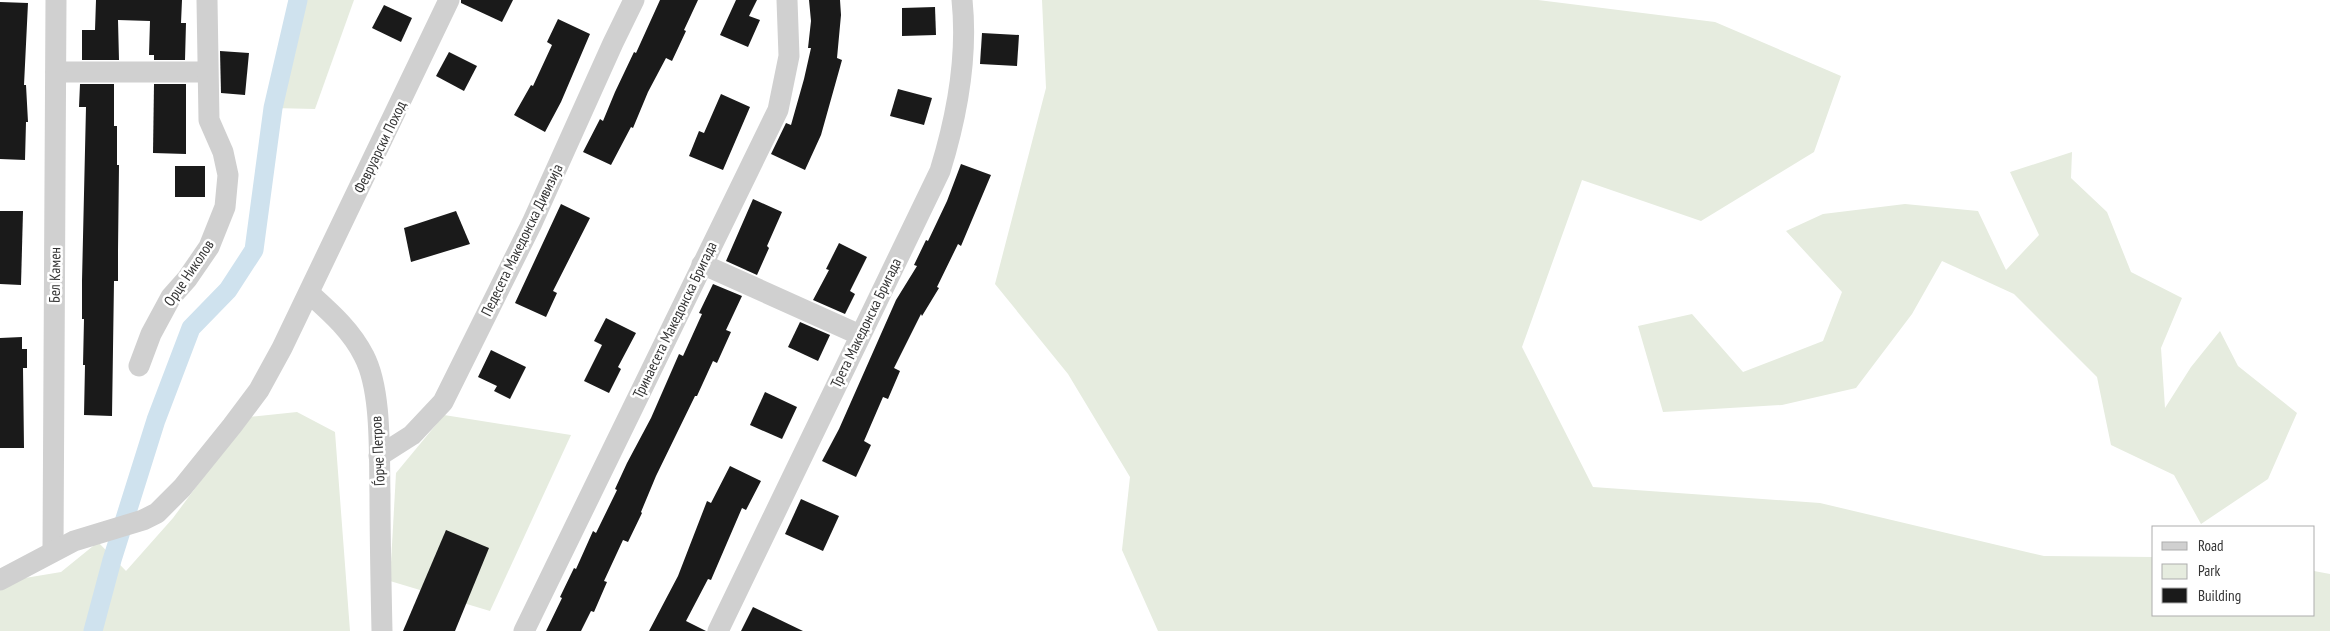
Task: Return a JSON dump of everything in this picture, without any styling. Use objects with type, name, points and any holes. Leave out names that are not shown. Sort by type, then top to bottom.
[{"type":"street","name":"Бел Камен","points":[[53,550],[56,0]]},
{"type":"street","name":"Орце Николов","points":[[139,366],[151,334],[171,298],[209,247],[225,208],[228,175],[223,152],[210,120],[207,72],[207,0]]},
{"type":"street","name":"Февруарски Поход","points":[[53,550],[96,534],[144,520],[157,513],[182,488],[259,390],[309,294],[449,0]]},
{"type":"street","name":"Педесета Македонска Дивизија","points":[[379,456],[412,436],[443,402],[532,223],[634,0]]},
{"type":"street","name":"Тринаесета Македонска Бригада","points":[[524,631],[778,110],[789,56],[787,0]]},
{"type":"street","name":"Трета Македонска Бригада","points":[[718,631],[940,171],[948,144],[961,73],[966,32],[962,0]]},
{"type":"street","points":[[56,72],[207,72]]},
{"type":"street","points":[[702,264],[860,335]]},
{"type":"street","name":"Ѓорче Петров","points":[[309,294],[339,320],[364,356],[374,385],[379,456],[382,631]]},
{"type":"street","points":[[0,580],[53,550]]},
{"type":"green space","points":[[296,0],[354,0],[315,109],[273,108]]},
{"type":"green space","points":[[1042,0],[1538,0],[1715,22],[1841,76],[1814,152],[1701,221],[1582,180],[1522,347],[1593,487],[1820,503],[2044,556],[2152,557],[2152,616],[2315,616],[2315,571],[2330,574],[2330,631],[1158,631],[1122,550],[1130,477],[1068,374],[995,284],[1046,88]]},
{"type":"green space","points":[[2072,152],[2071,178],[2107,212],[2131,272],[2182,298],[2161,348],[2165,408],[2191,367],[2220,331],[2238,366],[2297,413],[2268,479],[2201,524],[2174,475],[2111,445],[2097,377],[2014,294],[1942,261],[1912,314],[1856,388],[1782,405],[1663,412],[1638,326],[1692,314],[1743,372],[1823,341],[1842,292],[1786,231],[1823,214],[1905,204],[1978,211],[2006,270],[2039,235],[2010,172]]},
{"type":"green space","points":[[297,412],[335,432],[350,631],[0,631],[0,586],[7,581],[61,572],[98,542],[126,571],[173,518],[248,417]]},
{"type":"green space","points":[[444,415],[571,435],[490,611],[390,581],[396,473]]},
{"type":"building","points":[[96,0],[182,0],[181,23],[186,23],[185,60],[154,60],[154,55],[149,55],[150,21],[118,20],[119,60],[82,60],[82,30],[95,30]]},
{"type":"building","points":[[461,0],[513,0],[502,22],[461,3]]},
{"type":"building","points":[[660,0],[698,0],[672,61],[666,58],[648,92],[633,128],[631,127],[611,165],[583,152],[600,119],[603,121],[615,92],[634,52],[636,53]]},
{"type":"building","points":[[736,0],[757,0],[749,16],[760,20],[748,47],[720,35]]},
{"type":"building","points":[[809,0],[840,0],[841,15],[837,58],[842,60],[821,135],[805,170],[771,154],[786,123],[791,125],[804,79],[811,48],[808,48],[811,21]]},
{"type":"building","points":[[0,2],[28,3],[24,85],[26,85],[28,122],[26,122],[25,160],[0,159]]},
{"type":"building","points":[[384,5],[412,18],[401,42],[372,28]]},
{"type":"building","points":[[935,7],[936,35],[902,36],[902,8]]},
{"type":"building","points":[[558,19],[590,34],[561,102],[545,132],[514,115],[531,85],[533,86],[552,45],[547,42]]},
{"type":"building","points":[[982,33],[1019,35],[1017,66],[980,64]]},
{"type":"building","points":[[220,51],[249,53],[245,95],[221,93]]},
{"type":"building","points":[[449,52],[477,66],[464,91],[436,76]]},
{"type":"building","points":[[80,84],[114,84],[114,126],[117,126],[117,165],[119,165],[118,281],[114,281],[112,416],[84,415],[85,365],[83,365],[84,319],[82,319],[82,281],[86,107],[79,107]]},
{"type":"building","points":[[154,84],[186,84],[186,154],[153,153]]},
{"type":"building","points":[[898,89],[932,98],[924,125],[890,116]]},
{"type":"building","points":[[721,94],[750,107],[723,170],[689,156],[699,131],[704,133]]},
{"type":"building","points":[[961,164],[991,175],[961,246],[958,244],[937,287],[939,288],[922,316],[921,314],[894,368],[900,371],[888,399],[883,397],[864,441],[871,445],[856,477],[822,461],[839,429],[896,300],[917,266],[914,265],[947,201]]},
{"type":"building","points":[[175,166],[205,166],[205,197],[175,197]]},
{"type":"building","points":[[753,199],[782,212],[757,275],[726,261]]},
{"type":"building","points":[[561,204],[590,218],[553,291],[557,293],[546,317],[515,303]]},
{"type":"building","points":[[0,211],[23,211],[21,285],[0,284]]},
{"type":"building","points":[[456,211],[470,244],[411,262],[404,228]]},
{"type":"building","points":[[839,243],[867,257],[850,291],[855,294],[845,314],[813,300],[829,270],[826,269]]},
{"type":"building","points":[[713,284],[742,296],[726,330],[731,332],[717,363],[713,361],[697,396],[695,396],[656,476],[642,513],[628,542],[623,540],[604,581],[607,582],[594,612],[591,611],[581,631],[546,631],[574,568],[576,569],[593,531],[596,533],[617,490],[615,489],[651,418],[679,354],[683,356],[702,314],[699,313]]},
{"type":"building","points":[[606,318],[636,333],[618,367],[621,369],[609,393],[584,381],[602,345],[594,341]]},
{"type":"building","points":[[800,322],[830,335],[818,361],[788,347]]},
{"type":"building","points":[[22,337],[22,349],[27,349],[27,368],[23,368],[24,448],[0,448],[0,338]]},
{"type":"building","points":[[491,350],[526,367],[510,399],[494,391],[497,386],[478,377]]},
{"type":"building","points":[[765,392],[797,407],[782,439],[750,425]]},
{"type":"building","points":[[730,466],[761,481],[746,510],[742,508],[711,580],[708,579],[686,621],[706,631],[649,631],[678,576],[707,501],[711,503]]},
{"type":"building","points":[[801,499],[839,516],[823,551],[785,534]]},
{"type":"building","points":[[446,530],[489,548],[455,631],[403,631]]},
{"type":"building","points":[[753,607],[803,631],[741,631]]},
{"type":"waterway","points":[[93,631],[112,560],[156,420],[191,328],[228,290],[254,250],[273,108],[298,0]]}]
